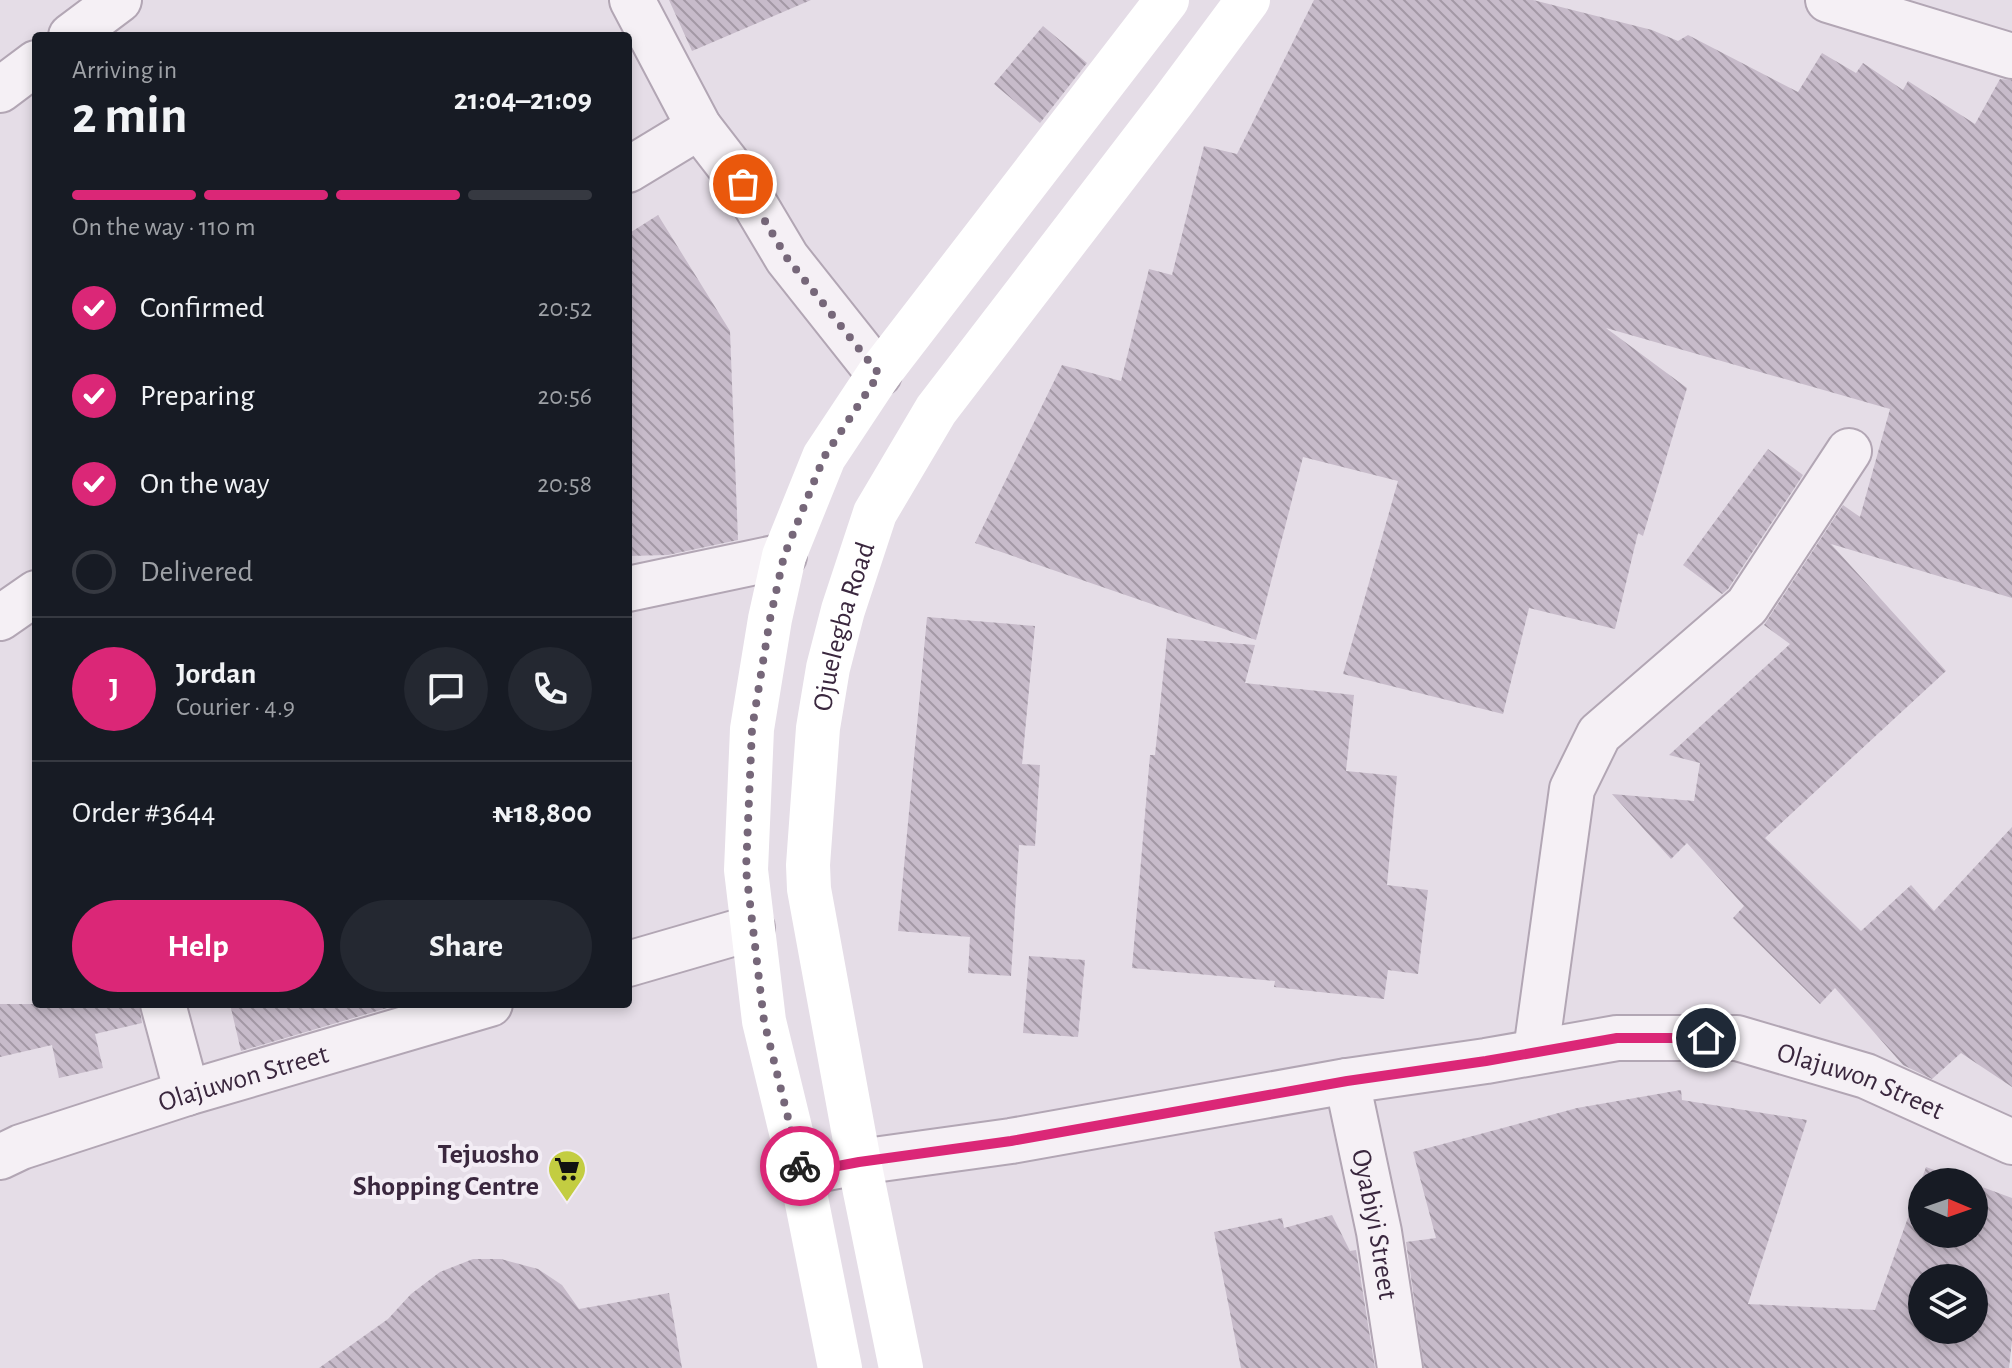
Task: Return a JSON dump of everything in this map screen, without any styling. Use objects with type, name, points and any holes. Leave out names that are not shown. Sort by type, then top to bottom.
[{"type":"main road","points":[[840,1368],[801,1173],[764,1021],[746,870],[752,729],[784,556],[824,457],[879,374],[1167,0]]},
{"type":"main road","name":"Ojuelegba Road","points":[[901,1368],[809,889],[818,728],[828,668],[843,610],[875,513],[936,410],[1248,0]]},
{"type":"street","points":[[76,32],[119,0]]},
{"type":"street","points":[[632,0],[699,127],[743,184],[787,258],[879,374]]},
{"type":"street","points":[[1828,0],[2012,56]]},
{"type":"street","points":[[0,90],[32,66]]},
{"type":"street","points":[[632,168],[699,127]]},
{"type":"street","points":[[1536,1051],[1572,789],[1599,734],[1747,606],[1849,451]]},
{"type":"street","points":[[632,588],[784,556]]},
{"type":"street","points":[[0,618],[32,596]]},
{"type":"street","points":[[632,963],[752,928]]},
{"type":"street","points":[[164,1008],[187,1093]]},
{"type":"street","name":"Olajuwon Street","points":[[0,1157],[21,1147],[187,1093],[476,1008]]},
{"type":"street","name":"Olajuwon Street","points":[[801,1173],[1011,1141],[1347,1081],[1617,1038],[1737,1038],[1866,1076],[2012,1142]]},
{"type":"street","name":"Oyabiyi Street","points":[[1347,1081],[1379,1232],[1400,1368]]},
{"type":"building","points":[[669,0],[811,0],[692,51]]},
{"type":"building","points":[[1314,0],[1533,0],[1652,30],[1678,41],[1688,35],[1798,92],[1822,53],[1856,73],[1863,63],[1903,90],[1908,81],[1975,124],[2000,79],[2012,80],[2012,598],[1831,544],[1946,671],[1765,838],[1861,931],[1911,885],[1934,911],[2012,827],[2012,1087],[1961,1053],[1932,1079],[1903,1065],[1835,988],[1820,1004],[1733,918],[1744,906],[1687,843],[1671,859],[1612,794],[1694,801],[1700,763],[1669,755],[1790,644],[1764,625],[1843,505],[1860,517],[1890,409],[1606,328],[1687,388],[1643,536],[1638,533],[1615,629],[1529,608],[1503,714],[1343,674],[1398,481],[1303,457],[1256,640],[975,543],[1062,365],[1121,381],[1149,269],[1172,275],[1204,146],[1237,154]]},
{"type":"building","points":[[1043,26],[1087,63],[1040,123],[994,84]]},
{"type":"building","points":[[658,215],[730,331],[738,540],[668,555],[632,556],[632,231]]},
{"type":"building","points":[[1768,449],[1803,475],[1722,594],[1683,565]]},
{"type":"building","points":[[927,617],[1035,626],[1022,764],[1040,765],[1035,846],[1019,845],[1011,976],[968,973],[970,937],[898,931]]},
{"type":"building","points":[[1167,638],[1255,645],[1245,683],[1354,695],[1346,771],[1397,776],[1387,885],[1428,890],[1418,974],[1388,970],[1384,999],[1274,987],[1275,981],[1132,968],[1150,755],[1155,755]]},
{"type":"building","points":[[1029,956],[1085,960],[1078,1037],[1023,1033]]},
{"type":"building","points":[[0,1004],[32,1004],[32,1008],[140,1008],[142,1023],[95,1034],[103,1068],[59,1078],[52,1045],[0,1057]]},
{"type":"building","points":[[231,1008],[387,1008],[241,1051]]},
{"type":"building","points":[[1681,1090],[1682,1100],[1807,1120],[1748,1304],[1875,1310],[1908,1217],[1908,1248],[1988,1248],[1988,1189],[2012,1198],[2012,1341],[2009,1368],[1424,1368],[1406,1242],[1436,1238],[1413,1152],[1577,1108]]},
{"type":"building","points":[[1332,1215],[1350,1251],[1356,1250],[1375,1368],[1241,1368],[1214,1232],[1282,1218],[1284,1228]]},
{"type":"building","points":[[473,1259],[501,1259],[538,1269],[562,1285],[579,1309],[669,1293],[682,1368],[319,1368],[388,1319],[411,1294],[440,1272]]},
{"type":"way so far","points":[[743,184],[787,258],[879,374],[824,457],[784,556],[752,729],[746,870],[752,928],[764,1021],[800,1166]]},
{"type":"place","name":"Tejuosho Shopping Centre","points":[[567,1203]]},
{"type":"route","points":[[800,1166],[801,1173],[1011,1141],[1347,1081],[1617,1038],[1706,1038]]}]
